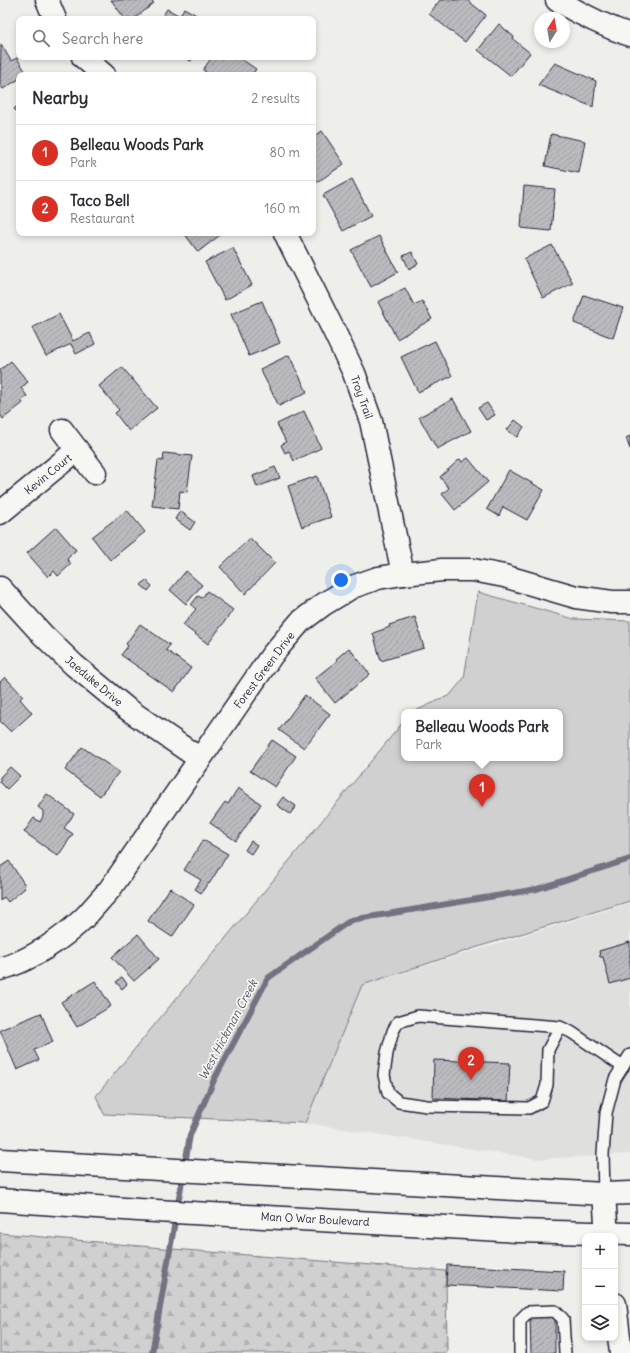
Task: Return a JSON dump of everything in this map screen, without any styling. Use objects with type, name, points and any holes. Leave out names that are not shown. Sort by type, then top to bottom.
[{"type":"street","points":[[47,0],[54,16]]},
{"type":"street","points":[[556,0],[578,13],[630,35]]},
{"type":"street","points":[[86,60],[100,72]]},
{"type":"street","name":"Troy Trail","points":[[286,236],[354,373],[371,421],[403,574]]},
{"type":"street","name":"Kevin Court","points":[[62,430],[95,473]]},
{"type":"street","name":"Kevin Court","points":[[0,513],[77,450]]},
{"type":"street","name":"Forest Green Drive","points":[[0,969],[12,966],[36,954],[53,943],[85,917],[110,889],[272,655],[300,622],[324,604],[352,587],[378,578],[403,574],[442,570],[472,570],[504,576],[576,596],[612,602],[630,602]]},
{"type":"street","name":"Jaeduke Drive","points":[[0,588],[43,636],[74,665],[126,708],[200,759]]},
{"type":"street","points":[[0,1160],[604,1194],[630,1193]]},
{"type":"street","points":[[604,1194],[607,1233]]},
{"type":"street","name":"Man O War Boulevard","points":[[0,1200],[138,1210],[582,1234]]},
{"type":"street","name":"Man O War Boulevard","points":[[618,1235],[630,1234]]},
{"type":"street","points":[[615,1305],[621,1353]]},
{"type":"lane","points":[[560,1027],[548,1050],[547,1085],[542,1101],[529,1108],[427,1106],[399,1102],[388,1093],[384,1075],[387,1053],[393,1031],[398,1022],[418,1016],[560,1027],[571,1032],[623,1067]]},
{"type":"lane","points":[[604,1194],[603,1154],[606,1114],[615,1079],[630,1055]]},
{"type":"lane","points":[[520,1353],[520,1320],[528,1312],[555,1312],[563,1319],[565,1353]]},
{"type":"shaded area","points":[[630,903],[630,1154],[538,1159],[305,1123],[362,985]]},
{"type":"green space","points":[[478,592],[574,619],[630,621],[630,901],[484,945],[362,985],[305,1123],[104,1114],[96,1096],[401,725],[401,761],[563,761],[563,709],[420,709],[450,695],[464,678]]},
{"type":"green space","points":[[0,1233],[173,1249],[446,1271],[447,1353],[0,1353]]},
{"type":"building","points":[[111,0],[151,0],[154,3],[138,16],[123,16]]},
{"type":"building","points":[[440,0],[467,0],[486,15],[465,42],[429,14]]},
{"type":"building","points":[[184,8],[198,16],[180,16]]},
{"type":"building","points":[[167,9],[180,16],[163,16]]},
{"type":"building","points":[[499,24],[514,37],[513,39],[530,53],[511,76],[478,50]]},
{"type":"building","points":[[1,44],[11,61],[16,58],[16,60],[18,60],[26,72],[16,72],[16,81],[3,89],[0,85]]},
{"type":"building","points":[[210,60],[242,60],[256,69],[254,72],[206,72],[203,70]]},
{"type":"building","points":[[555,63],[596,81],[593,107],[538,85]]},
{"type":"building","points":[[322,131],[344,164],[316,183],[316,135]]},
{"type":"building","points":[[551,134],[585,141],[579,173],[545,166]]},
{"type":"building","points":[[352,179],[371,216],[343,231],[323,195]]},
{"type":"building","points":[[524,186],[555,189],[551,231],[521,228]]},
{"type":"building","points":[[186,236],[219,236],[198,252]]},
{"type":"building","points":[[379,236],[398,272],[371,287],[351,250]]},
{"type":"building","points":[[552,245],[573,283],[543,298],[524,259]]},
{"type":"building","points":[[233,248],[252,285],[225,300],[205,262]]},
{"type":"building","points":[[412,252],[418,264],[409,269],[403,256]]},
{"type":"building","points":[[405,288],[414,305],[422,301],[432,319],[397,339],[378,302]]},
{"type":"building","points":[[584,295],[623,308],[613,338],[574,323]]},
{"type":"building","points":[[262,301],[280,343],[249,356],[231,314]]},
{"type":"building","points":[[59,314],[73,341],[90,333],[95,344],[76,354],[71,344],[46,356],[32,328]]},
{"type":"building","points":[[435,341],[452,376],[418,392],[401,357]]},
{"type":"building","points":[[289,355],[307,392],[279,406],[260,369]]},
{"type":"building","points":[[11,361],[28,382],[21,388],[27,396],[21,400],[23,403],[3,419],[0,414],[0,370]]},
{"type":"building","points":[[122,367],[157,408],[129,431],[115,413],[119,410],[99,386]]},
{"type":"building","points":[[453,399],[471,431],[437,449],[419,417]]},
{"type":"building","points":[[487,403],[495,415],[486,420],[478,408]]},
{"type":"building","points":[[304,411],[321,448],[294,461],[289,451],[285,453],[281,445],[286,442],[277,424]]},
{"type":"building","points":[[515,420],[524,427],[517,437],[507,430]]},
{"type":"building","points":[[630,436],[630,449],[626,438]]},
{"type":"building","points":[[164,453],[192,456],[187,492],[180,491],[178,509],[152,506],[158,460],[163,461]]},
{"type":"building","points":[[468,458],[488,482],[455,510],[442,494],[449,488],[440,477],[460,459],[462,462]]},
{"type":"building","points":[[275,467],[280,478],[257,487],[253,476]]},
{"type":"building","points":[[509,470],[544,490],[527,520],[503,507],[499,516],[487,509]]},
{"type":"building","points":[[317,476],[331,517],[302,527],[288,486]]},
{"type":"building","points":[[127,510],[145,532],[110,560],[92,537]]},
{"type":"building","points":[[180,511],[195,522],[190,530],[175,519]]},
{"type":"building","points":[[56,527],[76,550],[67,559],[71,564],[58,576],[54,571],[48,577],[27,553]]},
{"type":"building","points":[[250,538],[275,563],[245,594],[220,567]]},
{"type":"building","points":[[186,571],[202,585],[186,604],[170,590]]},
{"type":"building","points":[[146,580],[152,586],[148,591],[141,585]]},
{"type":"building","points":[[207,591],[233,610],[208,644],[183,625],[196,609],[191,605],[198,596],[202,598]]},
{"type":"building","points":[[415,617],[424,648],[381,661],[373,633],[390,627],[389,625]]},
{"type":"building","points":[[140,624],[170,645],[166,650],[191,668],[174,692],[121,655],[128,646],[126,644]]},
{"type":"building","points":[[349,648],[370,674],[335,703],[315,678],[338,660],[336,659]]},
{"type":"building","points":[[5,677],[23,696],[20,699],[32,713],[11,732],[0,721],[0,682]]},
{"type":"building","points":[[305,695],[330,714],[304,748],[279,730]]},
{"type":"building","points":[[272,740],[296,756],[275,787],[250,771]]},
{"type":"building","points":[[82,747],[119,772],[100,796],[65,770]]},
{"type":"building","points":[[10,767],[20,776],[7,789],[0,782],[0,777]]},
{"type":"building","points":[[238,788],[261,804],[236,841],[210,823],[225,802],[228,804]]},
{"type":"building","points":[[47,794],[74,814],[64,828],[73,834],[58,856],[24,832],[34,818],[40,822],[43,816],[43,811],[38,807]]},
{"type":"building","points":[[283,797],[296,806],[290,814],[277,805]]},
{"type":"building","points":[[203,840],[228,854],[209,884],[208,883],[201,893],[195,889],[201,880],[184,870]]},
{"type":"building","points":[[251,841],[257,845],[251,854],[245,850]]},
{"type":"building","points":[[9,861],[25,885],[23,886],[25,888],[8,902],[4,897],[0,901],[0,867]]},
{"type":"building","points":[[170,888],[194,905],[172,937],[148,921]]},
{"type":"building","points":[[138,934],[159,959],[134,981],[112,957]]},
{"type":"building","points":[[630,942],[630,978],[610,984],[603,957],[600,957],[599,951]]},
{"type":"building","points":[[122,977],[127,984],[122,989],[116,982]]},
{"type":"building","points":[[95,981],[111,1006],[77,1027],[61,1002]]},
{"type":"building","points":[[41,1013],[53,1042],[34,1050],[39,1060],[17,1070],[0,1030]]},
{"type":"building","points":[[434,1060],[510,1063],[508,1101],[433,1098]]},
{"type":"building","points":[[447,1265],[564,1271],[563,1291],[446,1285]]},
{"type":"building","points":[[530,1316],[555,1316],[555,1353],[531,1353]]},
{"type":"waterway","name":"West Hickman Creek","points":[[152,1353],[190,1135],[214,1080],[268,978],[351,920],[537,889],[630,859]]},
{"type":"place","name":"Belleau Woods Park","points":[[482,807]]},
{"type":"place","name":"Taco Bell","points":[[471,1080]]}]
